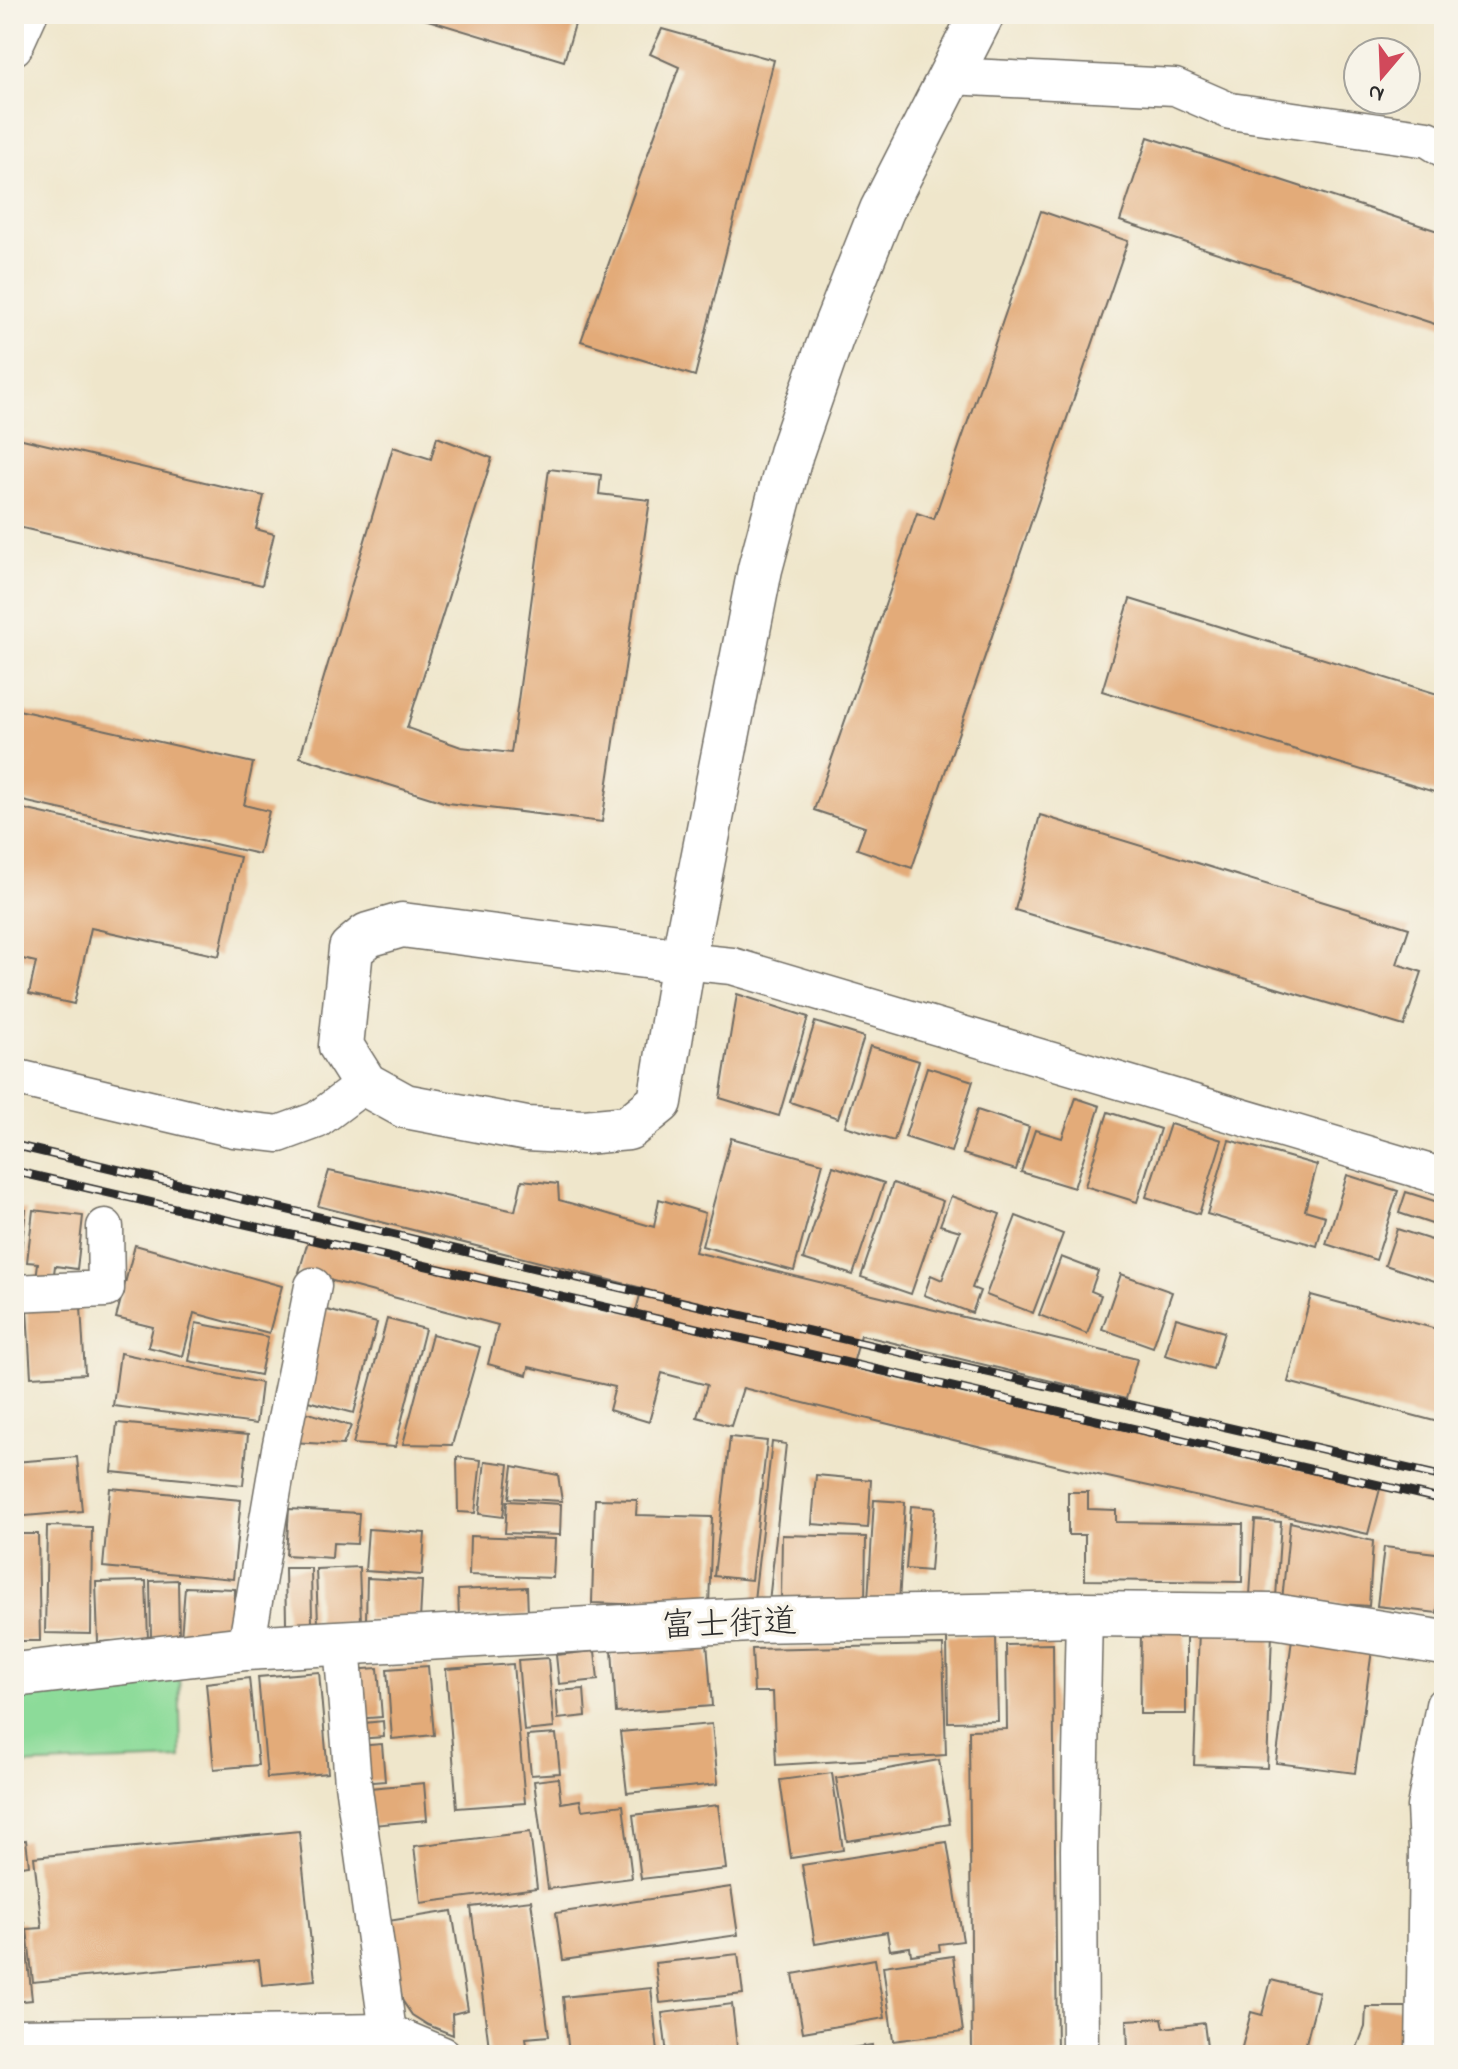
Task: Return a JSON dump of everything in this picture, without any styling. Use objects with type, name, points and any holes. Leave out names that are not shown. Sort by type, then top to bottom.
[{"type":"street","points":[[14,47],[29,14]]},
{"type":"street","points":[[982,14],[882,210],[831,338],[791,453],[760,569],[683,961],[660,1102],[628,1128],[584,1132],[527,1129],[405,1106],[365,1084],[341,1046],[351,949],[368,935],[402,925],[683,961],[732,966],[1444,1177]]},
{"type":"street","points":[[949,76],[1175,87],[1230,111],[1428,139],[1444,149]]},
{"type":"street","points":[[14,1077],[234,1129],[279,1134],[317,1120],[365,1084]]},
{"type":"street","points":[[14,1293],[106,1289],[105,1227]]},
{"type":"street","points":[[246,1648],[280,1449],[313,1286]]},
{"type":"street","points":[[1080,2055],[1079,1850],[1084,1614]]},
{"type":"street","name":"富士街道","points":[[14,1675],[246,1648],[731,1621],[1084,1614],[1274,1616],[1444,1643]]},
{"type":"street","points":[[342,1644],[353,1783],[391,2044]]},
{"type":"street","points":[[1424,2055],[1436,1850],[1425,1807],[1444,1705]]},
{"type":"street","points":[[14,2037],[391,2044],[443,2055]]},
{"type":"green space","points":[[179,1665],[181,1759],[14,1765],[14,1685]]},
{"type":"building","points":[[408,14],[578,14],[564,61]]},
{"type":"building","points":[[662,29],[774,60],[695,376],[581,341],[679,67],[650,54]]},
{"type":"building","points":[[1148,137],[1444,233],[1444,327],[1120,221]]},
{"type":"building","points":[[1041,211],[1128,241],[912,868],[857,849],[865,827],[814,810],[917,513],[934,519]]},
{"type":"building","points":[[14,437],[264,496],[256,529],[274,534],[262,585],[14,526]]},
{"type":"building","points":[[437,437],[492,458],[407,728],[461,747],[511,753],[549,469],[601,475],[599,494],[650,500],[602,822],[447,803],[300,757],[393,447],[431,459]]},
{"type":"building","points":[[1130,599],[1444,696],[1444,795],[1102,691]]},
{"type":"building","points":[[14,709],[253,763],[244,805],[269,811],[259,854],[14,799]]},
{"type":"building","points":[[14,807],[240,857],[219,956],[91,928],[74,1004],[29,994],[36,962],[14,957]]},
{"type":"building","points":[[1040,815],[1409,928],[1397,964],[1422,972],[1404,1026],[1015,910]]},
{"type":"building","points":[[737,994],[808,1017],[779,1116],[720,1098]]},
{"type":"building","points":[[815,1022],[864,1037],[838,1118],[790,1102]]},
{"type":"building","points":[[870,1046],[919,1061],[894,1141],[845,1126]]},
{"type":"building","points":[[927,1067],[973,1081],[951,1152],[905,1137]]},
{"type":"building","points":[[1076,1098],[1100,1106],[1074,1188],[1021,1172],[1035,1130],[1062,1138]]},
{"type":"building","points":[[977,1110],[1029,1127],[1016,1170],[963,1154]]},
{"type":"building","points":[[1108,1112],[1160,1129],[1137,1202],[1085,1186]]},
{"type":"building","points":[[1170,1124],[1222,1140],[1199,1214],[1146,1197]]},
{"type":"building","points":[[731,1138],[823,1163],[794,1271],[702,1246]]},
{"type":"building","points":[[1229,1140],[1317,1165],[1305,1210],[1325,1216],[1317,1246],[1207,1214]]},
{"type":"building","points":[[833,1166],[884,1183],[853,1275],[803,1259]]},
{"type":"building","points":[[329,1171],[515,1211],[522,1180],[558,1184],[559,1200],[654,1227],[659,1199],[705,1213],[695,1252],[1137,1359],[1126,1399],[861,1335],[852,1367],[1380,1489],[1368,1534],[1071,1469],[743,1388],[731,1426],[697,1417],[707,1385],[662,1373],[649,1422],[609,1410],[615,1387],[529,1367],[527,1375],[488,1364],[498,1325],[299,1272],[309,1238],[635,1314],[642,1288],[318,1206]]},
{"type":"building","points":[[1347,1175],[1398,1191],[1376,1260],[1326,1244]]},
{"type":"building","points":[[893,1183],[943,1201],[911,1294],[861,1277]]},
{"type":"building","points":[[1406,1192],[1444,1204],[1444,1228],[1399,1213]]},
{"type":"building","points":[[951,1196],[1000,1214],[972,1288],[980,1291],[972,1313],[924,1295],[931,1275],[942,1280],[960,1231],[940,1225]]},
{"type":"building","points":[[14,1209],[26,1210],[20,1258],[14,1257]]},
{"type":"building","points":[[33,1210],[83,1216],[77,1269],[55,1266],[53,1281],[36,1279],[38,1263],[27,1262]]},
{"type":"building","points":[[1016,1216],[1063,1234],[1033,1313],[986,1295]]},
{"type":"building","points":[[1397,1229],[1444,1244],[1444,1284],[1385,1265]]},
{"type":"building","points":[[135,1245],[282,1286],[269,1333],[194,1313],[183,1356],[148,1347],[153,1327],[116,1318]]},
{"type":"building","points":[[1061,1257],[1098,1271],[1091,1291],[1101,1295],[1087,1334],[1039,1315]]},
{"type":"building","points":[[1121,1274],[1172,1292],[1153,1347],[1102,1329]]},
{"type":"building","points":[[1311,1295],[1444,1331],[1444,1398],[1438,1422],[1288,1382]]},
{"type":"building","points":[[81,1307],[85,1374],[31,1377],[27,1310]]},
{"type":"building","points":[[323,1309],[377,1323],[354,1413],[300,1399]]},
{"type":"building","points":[[1176,1318],[1224,1332],[1213,1369],[1165,1355]]},
{"type":"building","points":[[387,1319],[425,1329],[395,1447],[353,1444]]},
{"type":"building","points":[[196,1323],[268,1337],[260,1375],[189,1361]]},
{"type":"building","points":[[432,1334],[480,1347],[452,1445],[403,1444]]},
{"type":"building","points":[[120,1353],[261,1383],[256,1424],[113,1406]]},
{"type":"building","points":[[299,1410],[351,1426],[343,1445],[292,1442]]},
{"type":"building","points":[[117,1423],[248,1435],[243,1485],[112,1472]]},
{"type":"building","points":[[730,1437],[767,1441],[751,1580],[714,1576]]},
{"type":"building","points":[[772,1442],[786,1444],[769,1602],[754,1600]]},
{"type":"building","points":[[77,1457],[82,1511],[14,1517],[14,1462]]},
{"type":"building","points":[[457,1457],[481,1460],[475,1513],[458,1512]]},
{"type":"building","points":[[485,1461],[509,1464],[503,1517],[479,1514]]},
{"type":"building","points":[[513,1466],[558,1475],[562,1501],[509,1498]]},
{"type":"building","points":[[816,1475],[871,1480],[868,1528],[812,1524]]},
{"type":"building","points":[[110,1488],[241,1500],[233,1579],[103,1567]]},
{"type":"building","points":[[1068,1492],[1088,1492],[1088,1509],[1116,1510],[1116,1522],[1243,1524],[1242,1582],[1085,1580],[1085,1535],[1068,1535]]},
{"type":"building","points":[[595,1499],[637,1500],[636,1515],[712,1517],[709,1607],[592,1603]]},
{"type":"building","points":[[874,1500],[905,1502],[899,1603],[868,1601]]},
{"type":"building","points":[[507,1501],[561,1504],[560,1535],[505,1533]]},
{"type":"building","points":[[911,1506],[935,1508],[930,1571],[906,1569]]},
{"type":"building","points":[[289,1509],[359,1513],[357,1544],[333,1543],[332,1558],[286,1555]]},
{"type":"building","points":[[1255,1520],[1281,1522],[1276,1597],[1250,1595]]},
{"type":"building","points":[[1290,1522],[1373,1541],[1369,1606],[1282,1600]]},
{"type":"building","points":[[47,1526],[92,1527],[91,1634],[45,1633]]},
{"type":"building","points":[[368,1529],[425,1533],[422,1575],[365,1571]]},
{"type":"building","points":[[14,1534],[38,1534],[40,1641],[14,1641]]},
{"type":"building","points":[[782,1535],[866,1537],[865,1603],[781,1600]]},
{"type":"building","points":[[470,1536],[555,1539],[553,1578],[469,1575]]},
{"type":"building","points":[[1384,1547],[1444,1554],[1437,1613],[1377,1606]]},
{"type":"building","points":[[359,1567],[361,1622],[318,1623],[316,1569]]},
{"type":"building","points":[[285,1568],[311,1568],[312,1623],[286,1623]]},
{"type":"building","points":[[367,1578],[422,1581],[420,1621],[366,1619]]},
{"type":"building","points":[[178,1580],[179,1638],[151,1638],[150,1581]]},
{"type":"building","points":[[146,1581],[148,1640],[98,1642],[96,1582]]},
{"type":"building","points":[[185,1587],[235,1589],[234,1630],[181,1638]]},
{"type":"building","points":[[527,1587],[528,1615],[459,1618],[458,1590]]},
{"type":"building","points":[[1141,1628],[1186,1629],[1186,1714],[1140,1714]]},
{"type":"building","points":[[1199,1630],[1272,1633],[1267,1768],[1194,1765]]},
{"type":"building","points":[[947,1636],[996,1636],[998,1721],[948,1722]]},
{"type":"building","points":[[1292,1639],[1372,1650],[1355,1773],[1276,1763]]},
{"type":"building","points":[[707,1642],[712,1706],[616,1713],[612,1649]]},
{"type":"building","points":[[1053,1644],[1057,2055],[972,2055],[969,1730],[1007,1729],[1006,1645]]},
{"type":"building","points":[[943,1645],[946,1755],[776,1765],[773,1692],[754,1692],[752,1649]]},
{"type":"building","points":[[595,1651],[598,1680],[559,1684],[556,1655]]},
{"type":"building","points":[[548,1658],[554,1728],[524,1731],[518,1660]]},
{"type":"building","points":[[513,1664],[525,1803],[457,1808],[446,1669]]},
{"type":"building","points":[[428,1666],[434,1735],[392,1739],[387,1669]]},
{"type":"building","points":[[378,1668],[382,1717],[354,1719],[350,1670]]},
{"type":"building","points":[[319,1672],[328,1773],[267,1778],[258,1677]]},
{"type":"building","points":[[249,1678],[258,1765],[214,1769],[206,1683]]},
{"type":"building","points":[[584,1689],[586,1716],[558,1719],[556,1691]]},
{"type":"building","points":[[383,1721],[384,1737],[357,1739],[355,1724]]},
{"type":"building","points":[[712,1724],[718,1784],[627,1793],[620,1732]]},
{"type":"building","points":[[556,1734],[560,1773],[531,1775],[527,1736]]},
{"type":"building","points":[[382,1744],[385,1781],[360,1783],[357,1746]]},
{"type":"building","points":[[939,1760],[950,1824],[847,1841],[836,1778]]},
{"type":"building","points":[[832,1773],[843,1850],[791,1858],[780,1780]]},
{"type":"building","points":[[558,1778],[561,1803],[580,1800],[582,1810],[623,1805],[632,1878],[548,1889],[534,1781]]},
{"type":"building","points":[[424,1783],[427,1820],[373,1825],[370,1788]]},
{"type":"building","points":[[718,1805],[726,1869],[641,1879],[633,1815]]},
{"type":"building","points":[[299,1831],[315,1980],[262,1985],[259,1960],[33,1982],[27,1929],[42,1928],[34,1857]]},
{"type":"building","points":[[530,1832],[537,1888],[421,1903],[414,1846]]},
{"type":"building","points":[[26,1840],[29,1865],[14,1867],[14,1842]]},
{"type":"building","points":[[947,1842],[963,1941],[939,1944],[940,1951],[911,1955],[910,1947],[890,1950],[887,1932],[815,1944],[802,1865]]},
{"type":"building","points":[[731,1887],[738,1935],[563,1960],[556,1913]]},
{"type":"building","points":[[531,1900],[549,2036],[526,2038],[528,2053],[490,2055],[471,1907]]},
{"type":"building","points":[[452,1911],[468,2010],[452,2014],[453,2035],[412,2015],[402,2000],[388,1921]]},
{"type":"building","points":[[24,1922],[32,2000],[14,2002],[14,1923]]},
{"type":"building","points":[[738,1954],[743,1994],[660,2003],[655,1963]]},
{"type":"building","points":[[953,1956],[963,2032],[893,2041],[883,1966]]},
{"type":"building","points":[[875,1959],[885,2018],[803,2032],[793,1974]]},
{"type":"building","points":[[1271,1980],[1319,1992],[1304,2051],[1316,2055],[1240,2055],[1251,2012],[1262,2015]]},
{"type":"building","points":[[651,1988],[658,2052],[569,2055],[563,1997]]},
{"type":"building","points":[[732,2004],[737,2047],[717,2050],[756,2048],[756,2055],[714,2055],[714,2049],[667,2055],[662,2013]]},
{"type":"building","points":[[1366,2007],[1411,2007],[1410,2055],[1354,2055],[1365,2027]]},
{"type":"building","points":[[1162,2018],[1164,2028],[1204,2023],[1208,2055],[1128,2053],[1127,2020]]},
{"type":"building","points":[[872,2045],[873,2055],[817,2055],[817,2053]]},
{"type":"railway","points":[[14,1145],[1444,1477]]},
{"type":"railway","points":[[14,1171],[1444,1500]]}]
